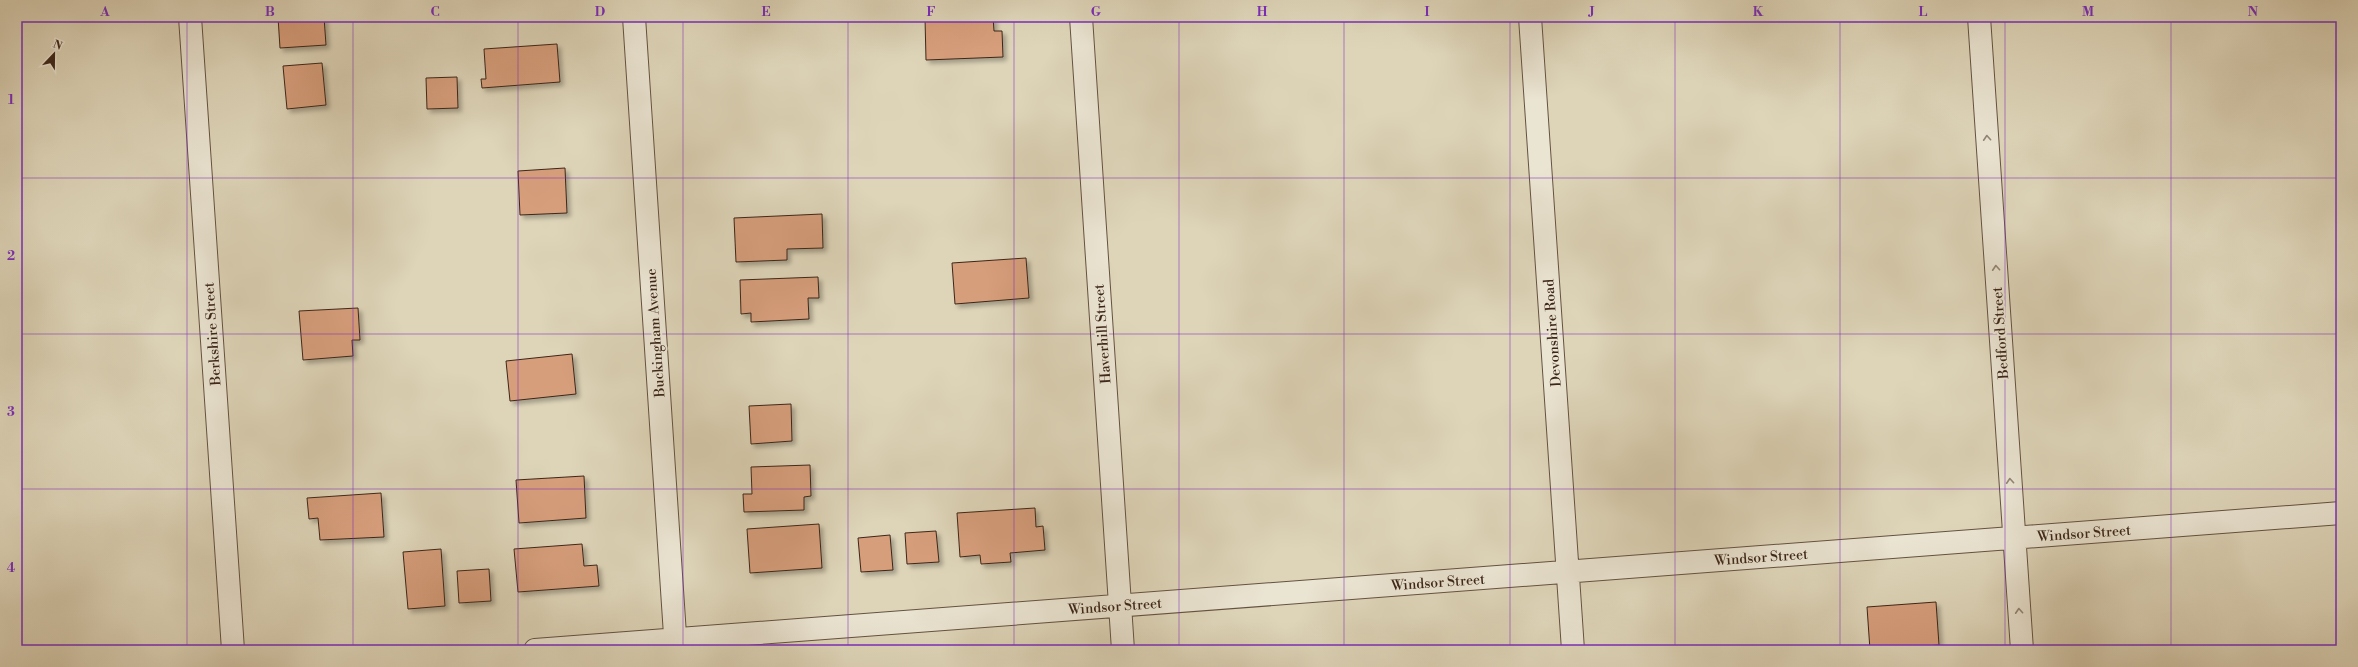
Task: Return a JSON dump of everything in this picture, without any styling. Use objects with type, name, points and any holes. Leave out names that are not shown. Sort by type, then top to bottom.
[{"type":"street","name":"Berkshire Street","points":[[190,17],[233,650]]},
{"type":"street","name":"Buckingham Avenue","points":[[634,17],[676,645]]},
{"type":"street","name":"Haverhill Street","points":[[1081,17],[1123,650]]},
{"type":"street","name":"Devonshire Road","points":[[1530,17],[1573,650]]},
{"type":"street","name":"Bedford Street","points":[[1979,17],[2022,650]]},
{"type":"street","name":"Windsor Street","points":[[535,650],[676,645],[1120,606],[2341,513]]},
{"type":"building","points":[[278,17],[324,17],[326,45],[280,48]]},
{"type":"building","points":[[993,17],[994,31],[1002,31],[1003,57],[926,60],[925,18]]},
{"type":"building","points":[[557,44],[560,82],[482,88],[481,79],[486,79],[484,49]]},
{"type":"building","points":[[322,63],[326,105],[287,109],[283,66]]},
{"type":"building","points":[[457,77],[458,108],[427,109],[426,78]]},
{"type":"building","points":[[565,168],[567,213],[520,215],[518,171]]},
{"type":"building","points":[[822,214],[823,248],[787,249],[787,260],[736,262],[734,218]]},
{"type":"building","points":[[1026,258],[1029,298],[955,304],[952,263]]},
{"type":"building","points":[[818,277],[819,298],[808,298],[809,319],[751,322],[751,313],[741,314],[740,280]]},
{"type":"building","points":[[358,308],[360,340],[352,340],[353,356],[303,360],[299,311]]},
{"type":"building","points":[[572,354],[576,394],[510,401],[506,361]]},
{"type":"building","points":[[791,404],[792,441],[751,444],[749,406]]},
{"type":"building","points":[[810,465],[811,496],[804,497],[804,510],[744,512],[743,494],[752,494],[751,467]]},
{"type":"building","points":[[584,476],[586,518],[519,523],[516,480]]},
{"type":"building","points":[[381,493],[384,537],[320,540],[318,518],[309,519],[307,498]]},
{"type":"building","points":[[1035,508],[1036,527],[1043,526],[1045,550],[1010,553],[1011,562],[981,564],[980,555],[960,557],[957,513]]},
{"type":"building","points":[[819,524],[822,568],[750,573],[747,529]]},
{"type":"building","points":[[936,531],[939,562],[907,564],[905,533]]},
{"type":"building","points":[[890,535],[893,570],[861,572],[858,538]]},
{"type":"building","points":[[582,544],[584,566],[597,565],[599,586],[518,592],[514,549]]},
{"type":"building","points":[[441,549],[445,606],[408,609],[403,552]]},
{"type":"building","points":[[489,569],[491,601],[459,603],[457,571]]},
{"type":"building","points":[[1936,602],[1939,645],[1870,650],[1867,607]]}]
